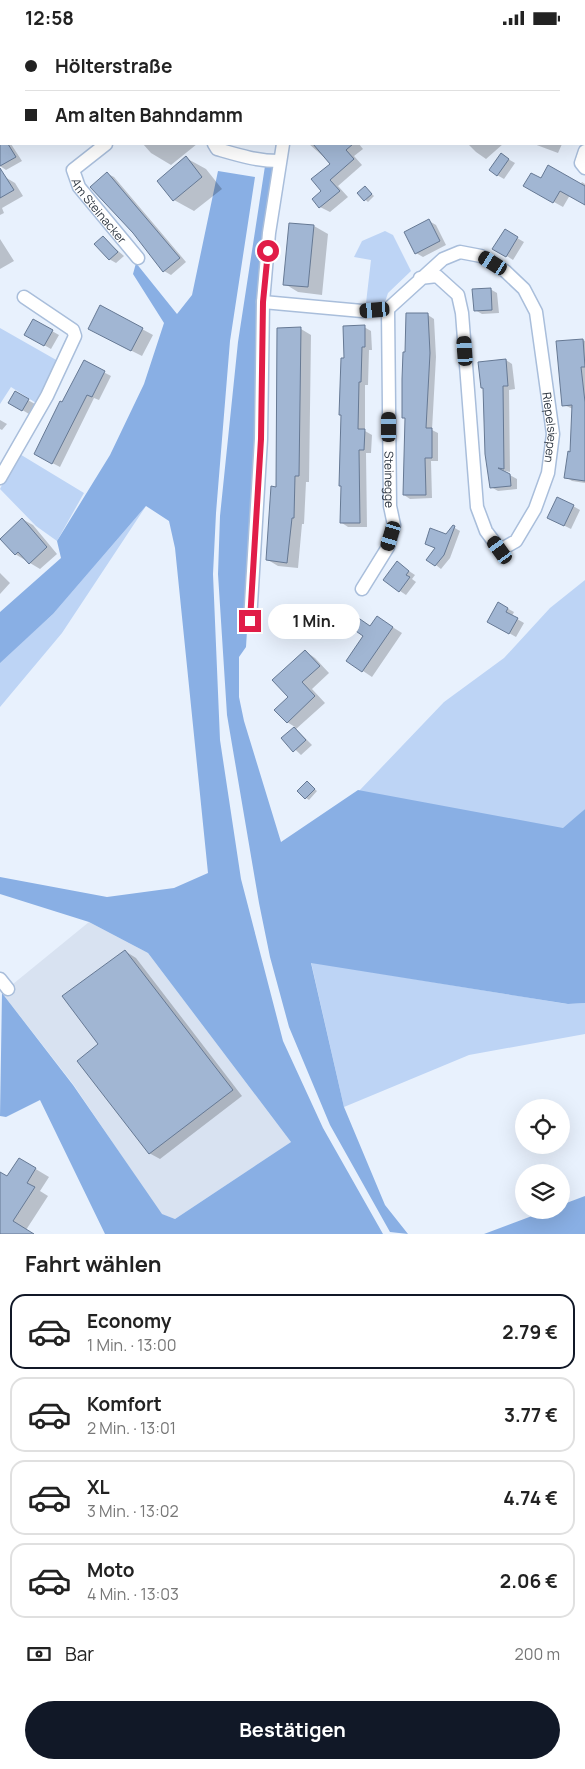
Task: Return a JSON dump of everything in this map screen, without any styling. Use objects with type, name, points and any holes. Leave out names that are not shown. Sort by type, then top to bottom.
[{"type":"street","name":"Am Steinacker","points":[[105,145],[73,170],[79,187],[138,259]]},
{"type":"street","points":[[215,145],[217,149],[243,157],[262,161],[279,161]]},
{"type":"street","points":[[250,621],[261,439],[263,302],[282,145]]},
{"type":"street","points":[[585,151],[582,163],[585,168]]},
{"type":"street","name":"Riepelsiepen","points":[[388,309],[420,278],[443,259],[460,253],[481,256],[506,271],[524,289],[536,311],[553,434],[548,473],[535,509],[516,541],[500,550],[486,531],[477,507],[462,313],[458,295],[437,276],[420,278]]},
{"type":"street","points":[[0,478],[47,396],[75,336],[73,330],[24,297]]},
{"type":"street","points":[[263,302],[362,311],[388,309]]},
{"type":"street","name":"Steinegge","points":[[362,589],[388,547],[394,525],[390,506],[388,309]]},
{"type":"shaded area","points":[[265,166],[276,166],[246,647],[239,657],[239,697],[244,721],[281,842],[358,790],[563,828],[585,809],[585,1003],[568,1004],[311,963],[344,1107],[385,1205],[408,1234],[390,1232],[330,1125],[289,1027],[270,957],[259,903],[227,715],[218,574],[220,516],[238,342]]},
{"type":"shaded area","points":[[218,171],[255,177],[230,341],[213,574],[220,740],[241,879],[283,1041],[323,1128],[383,1234],[105,1234],[40,1100],[6,1117],[0,1116],[2,993],[73,1085],[162,1214],[175,1219],[291,1142],[148,953],[89,922],[0,894],[0,877],[107,897],[174,888],[208,873],[175,548],[169,521],[146,506],[53,614],[0,663],[0,612],[61,558],[57,541],[110,455],[144,384],[164,323],[133,274],[136,263],[177,314],[192,295]]},
{"type":"shaded area","points":[[385,231],[393,235],[411,271],[388,293],[385,302],[366,303],[371,260],[354,257],[362,241]]},
{"type":"shaded area","points":[[0,328],[58,361],[36,403],[11,387],[0,404]]},
{"type":"shaded area","points":[[18,453],[84,493],[57,541],[36,526],[0,489]]},
{"type":"shaded area","points":[[146,506],[62,633],[0,707],[0,662],[52,615]]},
{"type":"shaded area","points":[[585,580],[585,809],[564,829],[359,791],[444,702],[504,658],[550,608]]},
{"type":"shaded area","points":[[89,922],[148,953],[291,1142],[175,1219],[161,1214],[73,1084],[2,993]]},
{"type":"shaded area","points":[[311,962],[567,1004],[585,1003],[585,1034],[469,1055],[344,1107]]},
{"type":"shaded area","points":[[585,1196],[585,1234],[484,1234],[524,1219],[570,1219],[570,1202]]},
{"type":"building","points":[[0,145],[9,145],[16,157],[0,166]]},
{"type":"building","points":[[314,145],[352,145],[346,150],[354,159],[330,180],[340,191],[319,208],[312,199],[321,191],[311,179],[330,164]]},
{"type":"building","points":[[501,153],[509,159],[497,176],[489,170]]},
{"type":"building","points":[[186,156],[202,177],[173,201],[157,181]]},
{"type":"building","points":[[548,165],[585,186],[585,205],[560,191],[553,203],[523,186],[531,173],[541,178]]},
{"type":"building","points":[[0,168],[14,190],[0,198]]},
{"type":"building","points":[[107,172],[180,258],[163,272],[133,233],[90,187]]},
{"type":"building","points":[[365,186],[372,194],[364,201],[357,193]]},
{"type":"building","points":[[429,219],[440,241],[415,254],[404,232]]},
{"type":"building","points":[[289,223],[314,225],[308,287],[283,285]]},
{"type":"building","points":[[505,229],[518,237],[506,257],[492,249]]},
{"type":"building","points":[[103,236],[118,252],[109,260],[94,244]]},
{"type":"building","points":[[491,288],[492,310],[474,311],[472,289]]},
{"type":"building","points":[[100,305],[143,328],[131,351],[88,329]]},
{"type":"building","points":[[406,313],[428,313],[430,353],[426,428],[432,428],[432,458],[425,458],[426,495],[403,495],[405,418],[402,418],[402,379]]},
{"type":"building","points":[[33,319],[53,330],[44,346],[24,335]]},
{"type":"building","points":[[365,325],[365,347],[362,347],[361,382],[359,382],[358,429],[365,429],[364,450],[359,450],[360,523],[340,523],[341,415],[339,415],[341,358],[344,358],[343,326]]},
{"type":"building","points":[[301,327],[299,476],[295,476],[294,518],[292,518],[287,563],[266,560],[271,486],[276,487],[277,328]]},
{"type":"building","points":[[583,339],[585,367],[581,367],[585,402],[585,481],[564,478],[568,451],[570,452],[572,405],[562,406],[556,341]]},
{"type":"building","points":[[506,359],[508,386],[503,386],[504,469],[498,468],[510,474],[511,486],[490,488],[485,454],[483,388],[481,388],[478,362]]},
{"type":"building","points":[[84,360],[105,371],[92,397],[87,395],[52,464],[34,454],[60,401],[62,402]]},
{"type":"building","points":[[15,391],[29,399],[22,411],[8,403]]},
{"type":"building","points":[[557,497],[574,505],[564,526],[547,518]]},
{"type":"building","points":[[22,518],[47,547],[29,564],[18,552],[15,555],[0,539]]},
{"type":"building","points":[[453,525],[455,526],[444,555],[435,566],[426,560],[435,548],[425,544],[430,528],[446,534]]},
{"type":"building","points":[[397,561],[409,571],[406,575],[410,577],[399,592],[383,580]]},
{"type":"building","points":[[498,602],[508,608],[506,612],[518,618],[509,634],[487,622]]},
{"type":"building","points":[[377,616],[393,627],[362,672],[346,661],[363,636],[350,627],[357,617],[370,626]]},
{"type":"building","points":[[305,650],[320,666],[302,682],[315,696],[287,723],[274,710],[288,697],[272,680]]},
{"type":"building","points":[[294,727],[306,740],[293,752],[281,738]]},
{"type":"building","points":[[307,781],[315,789],[305,799],[297,791]]},
{"type":"building","points":[[125,950],[233,1090],[149,1154],[77,1061],[98,1044],[62,996]]},
{"type":"building","points":[[19,1158],[36,1168],[27,1183],[35,1187],[13,1221],[34,1234],[0,1234],[0,1172],[7,1176]]},
{"type":"route","points":[[250,621],[261,439],[263,302],[268,251]]}]
